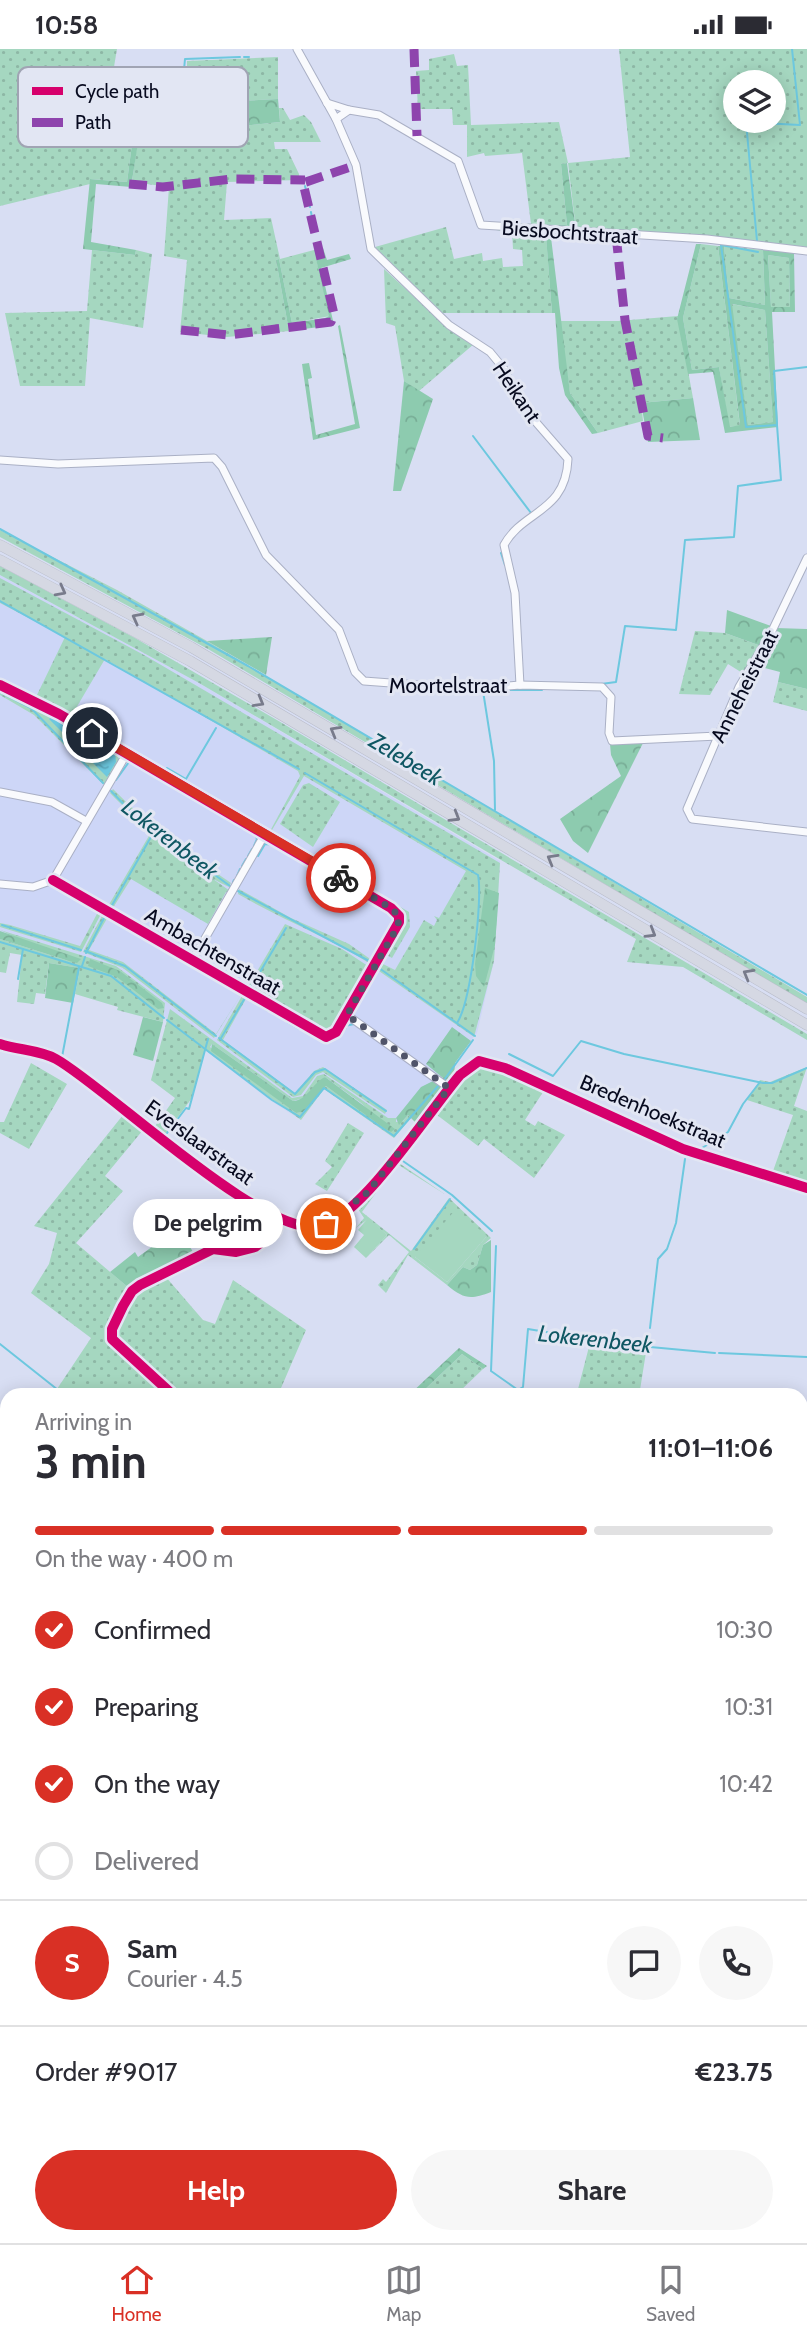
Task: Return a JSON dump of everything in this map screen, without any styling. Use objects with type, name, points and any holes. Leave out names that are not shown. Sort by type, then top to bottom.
[{"type":"highway","points":[[0,545],[191,647],[807,1009]]},
{"type":"highway","points":[[0,559],[190,661],[807,1025]]},
{"type":"street","name":"Heikant","points":[[297,49],[336,119],[356,165],[371,249],[449,325],[490,352],[504,369],[521,405],[568,459],[559,488],[549,507],[518,527],[504,545],[516,593],[520,685]]},
{"type":"street","name":"Biesbochtstraat","points":[[326,103],[379,115],[458,161],[481,225],[707,239],[807,251]]},
{"type":"street","points":[[336,119],[349,110]]},
{"type":"street","name":"Moortelstraat","points":[[0,460],[58,464],[214,458],[222,467],[247,522],[266,555],[339,630],[359,678],[369,683],[471,689],[520,685],[602,687],[607,689],[611,697],[609,737],[615,742],[718,736]]},
{"type":"street","name":"Anneheistraat","points":[[807,558],[772,631],[739,687],[687,809],[692,819],[807,832]]},
{"type":"street","points":[[0,685],[127,753],[265,834],[192,961]]},
{"type":"street","points":[[0,884],[33,887],[53,880],[127,753]]},
{"type":"street","points":[[0,792],[52,802],[86,821]]},
{"type":"street","name":"Ambachtenstraat","points":[[53,880],[322,1037],[333,1035],[398,926],[399,916],[391,908],[265,834]]},
{"type":"street","points":[[347,1015],[449,1088]]},
{"type":"street","name":"Everslaarstraat","points":[[0,1044],[54,1058],[232,1191],[276,1215],[317,1226],[326,1224],[368,1192],[449,1088],[473,1063],[487,1061]]},
{"type":"street","name":"Bredenhoekstraat","points":[[487,1061],[683,1149],[807,1188]]},
{"type":"shaded area","points":[[0,575],[199,683],[500,861],[494,961],[477,1033],[394,1138],[324,1089],[301,1120],[271,1101],[110,977],[0,943]]},
{"type":"green space","points":[[0,49],[117,49],[114,67],[18,67],[18,147],[132,147],[127,182],[91,179],[90,184],[0,206]]},
{"type":"green space","points":[[619,49],[807,49],[807,247],[576,230],[568,163],[630,157]]},
{"type":"green space","points":[[454,54],[457,66],[468,65],[471,125],[559,122],[568,163],[561,164],[567,225],[531,224],[522,153],[485,156],[484,153],[467,157],[467,125],[453,125],[452,109],[418,109],[416,71],[429,70],[429,59]]},
{"type":"green space","points":[[278,57],[278,99],[248,101],[248,67],[187,67],[187,61]]},
{"type":"green space","points":[[278,99],[280,122],[248,125],[248,101]]},
{"type":"green space","points":[[279,108],[283,108],[290,120],[304,115],[311,122],[321,142],[274,142],[275,149],[287,149],[299,174],[299,180],[227,182],[224,220],[271,218],[280,259],[314,250],[330,316],[292,323],[279,259],[276,260],[289,331],[227,337],[180,332],[187,260],[164,256],[169,187],[132,182],[137,147],[248,147],[248,125],[280,122]]},
{"type":"green space","points":[[132,147],[137,147],[131,187],[96,184],[91,242],[136,250],[135,255],[83,249],[90,179],[127,182]]},
{"type":"green space","points":[[567,163],[576,230],[550,229],[570,393],[598,433],[592,434],[565,395],[559,368],[555,313],[552,313],[546,236],[496,230],[496,223],[567,225],[561,164]]},
{"type":"green space","points":[[446,227],[454,259],[482,253],[483,261],[502,258],[503,267],[523,266],[522,250],[513,249],[512,232],[546,235],[552,313],[441,313],[375,247]]},
{"type":"green space","points":[[696,244],[701,244],[683,318],[692,370],[719,367],[730,427],[740,425],[718,246],[724,246],[729,298],[765,305],[763,250],[794,253],[795,312],[772,312],[778,427],[725,433],[713,372],[688,374],[677,319]],"holes":[[[768,255],[789,258],[790,307],[771,307]],[[732,304],[765,310],[773,422],[748,425]]]},
{"type":"green space","points":[[701,244],[718,246],[740,426],[729,427],[719,367],[692,370],[683,318]]},
{"type":"green space","points":[[724,246],[763,250],[765,305],[729,298]]},
{"type":"green space","points":[[323,248],[327,260],[349,254],[351,259],[321,268],[334,325],[289,331],[276,260],[279,259],[292,323],[325,318],[329,316],[314,250]]},
{"type":"green space","points":[[92,250],[135,255],[136,250],[152,254],[143,328],[90,318],[85,386],[20,386],[5,313],[87,311]]},
{"type":"green space","points":[[768,255],[789,258],[790,307],[771,307]]},
{"type":"green space","points":[[384,269],[448,328],[474,344],[419,391],[404,381],[395,326],[386,323]]},
{"type":"green space","points":[[731,304],[765,310],[773,422],[748,425]]},
{"type":"green space","points":[[678,316],[693,398],[641,403],[643,421],[598,433],[570,393],[559,321],[618,321]]},
{"type":"green space","points":[[340,325],[360,428],[313,440],[302,364],[309,363],[312,378],[308,379],[316,435],[355,424],[338,326]]},
{"type":"green space","points":[[404,381],[433,399],[401,491],[393,491]]},
{"type":"green space","points":[[693,398],[700,440],[648,442],[641,403]]},
{"type":"green space","points":[[0,530],[117,590],[207,641],[807,997],[807,1004],[208,649],[0,537]]},
{"type":"green space","points":[[0,566],[135,638],[282,723],[807,1034],[807,1040],[683,967],[627,962],[636,939],[199,683],[0,575]]},
{"type":"green space","points":[[0,578],[144,655],[500,863],[494,961],[474,1037],[376,969],[381,963],[395,970],[424,920],[434,926],[437,920],[434,916],[439,918],[466,871],[304,776],[272,830],[303,849],[301,852],[269,833],[300,776],[298,771],[105,659],[72,715],[36,697],[65,637],[0,603]]},
{"type":"green space","points":[[727,610],[771,626],[761,646],[725,633]]},
{"type":"green space","points":[[776,628],[807,629],[807,689],[778,682],[780,672],[754,665]]},
{"type":"green space","points":[[695,631],[725,633],[761,646],[744,674],[728,664],[710,695],[679,694]]},
{"type":"green space","points":[[272,637],[266,675],[207,641]]},
{"type":"green space","points":[[778,682],[807,689],[807,711],[773,702]]},
{"type":"green space","points":[[0,688],[117,751],[119,760],[105,786],[34,715],[0,695]]},
{"type":"green space","points":[[643,743],[588,853],[573,841],[560,819],[621,776],[611,755],[610,744]]},
{"type":"green space","points":[[309,783],[340,802],[313,847],[280,824],[303,785]]},
{"type":"green space","points":[[113,789],[155,827],[231,883],[229,887],[198,869],[166,845],[110,793]]},
{"type":"green space","points":[[150,834],[230,891],[226,892],[208,924],[131,879],[111,911],[107,908]]},
{"type":"green space","points":[[317,858],[409,912],[410,927],[392,958],[385,954],[401,926],[399,910],[316,861]]},
{"type":"green space","points":[[485,888],[499,893],[495,945],[484,987],[476,976],[475,964]]},
{"type":"green space","points":[[239,889],[291,918],[349,944],[373,961],[369,963],[254,903],[238,894]]},
{"type":"green space","points":[[99,910],[102,912],[81,952],[0,927],[0,923],[10,925],[80,946]]},
{"type":"green space","points":[[104,912],[109,915],[89,950],[123,962],[216,1034],[242,993],[214,1038],[123,968],[83,952]]},
{"type":"green space","points":[[285,924],[342,949],[371,968],[328,1032],[253,990],[246,990]]},
{"type":"green space","points":[[0,930],[116,966],[165,1003],[163,1022],[117,1010],[118,1007],[75,994],[80,968],[49,963],[45,994],[36,993],[34,1004],[17,1002],[22,955],[10,953],[6,973],[0,972],[0,939],[69,961]]},
{"type":"green space","points":[[0,931],[81,959],[77,963],[0,939]]},
{"type":"green space","points":[[90,959],[120,971],[162,1003],[164,1008],[158,1009],[117,977],[88,966]]},
{"type":"green space","points":[[49,963],[80,968],[73,1003],[45,998]]},
{"type":"green space","points":[[243,994],[247,997],[223,1040],[295,1093],[314,1071],[323,1067],[387,1110],[385,1114],[323,1072],[316,1075],[301,1095],[293,1097],[217,1040]]},
{"type":"green space","points":[[170,1009],[292,1098],[303,1096],[317,1076],[324,1074],[388,1118],[396,1118],[396,1122],[403,1121],[408,1115],[411,1118],[394,1138],[324,1089],[301,1120],[205,1050],[192,1098],[163,1137],[153,1129],[175,1098],[151,1080]],"holes":[[[212,1044],[293,1101],[304,1098],[325,1077],[361,1103],[391,1132],[326,1086],[303,1112],[296,1113],[210,1047]]]},
{"type":"green space","points":[[143,1017],[163,1022],[153,1061],[133,1055]]},
{"type":"green space","points":[[452,1027],[471,1041],[455,1063],[454,1078],[417,1124],[408,1115],[399,1125],[396,1118],[421,1087],[435,1080],[439,1083],[443,1078],[426,1064]]},
{"type":"green space","points":[[212,1044],[293,1101],[306,1095],[325,1077],[395,1129],[391,1132],[385,1129],[326,1086],[303,1112],[296,1113],[211,1051]]},
{"type":"green space","points":[[31,1063],[67,1084],[29,1149],[0,1133],[0,1122],[4,1122]]},
{"type":"green space","points":[[478,1064],[545,1089],[525,1120],[535,1126],[538,1121],[565,1135],[534,1178],[484,1139],[478,1146],[433,1112],[464,1074]]},
{"type":"green space","points":[[807,1067],[794,1106],[807,1111],[807,1182],[773,1171],[793,1115],[747,1100],[760,1080],[770,1082]]},
{"type":"green space","points":[[123,1115],[143,1130],[105,1176],[123,1191],[76,1243],[129,1288],[106,1334],[162,1388],[58,1388],[91,1338],[31,1293],[49,1264],[57,1233],[34,1226]]},
{"type":"green space","points":[[348,1123],[364,1133],[327,1191],[315,1184],[332,1167],[325,1161]]},
{"type":"green space","points":[[396,1161],[446,1195],[397,1164],[362,1212],[411,1251],[449,1198],[491,1238],[483,1245],[477,1265],[470,1270],[463,1267],[447,1285],[408,1255],[386,1293],[378,1285],[383,1279],[386,1282],[409,1252],[389,1235],[366,1258],[387,1235],[368,1219],[356,1228],[364,1218],[358,1209]],"holes":[[[487,1236],[447,1282],[415,1257]]]},
{"type":"green space","points":[[456,1209],[487,1236],[447,1282],[415,1257]]},
{"type":"green space","points":[[368,1218],[387,1235],[366,1258],[354,1247],[364,1235],[358,1230]]},
{"type":"green space","points":[[178,1228],[195,1255],[129,1288],[110,1272],[135,1252],[138,1257]]},
{"type":"green space","points":[[491,1240],[491,1292],[468,1297],[447,1285],[463,1267],[470,1270],[477,1265],[483,1245]]},
{"type":"green space","points":[[165,1276],[203,1320],[215,1324],[233,1280],[306,1330],[281,1388],[168,1388],[118,1343],[113,1331],[127,1303],[145,1286]]},
{"type":"green space","points":[[591,1339],[647,1346],[640,1388],[578,1388]]},
{"type":"green space","points":[[459,1348],[487,1366],[483,1369],[462,1354],[426,1388],[416,1388]]},
{"type":"green space","points":[[462,1354],[483,1369],[463,1388],[426,1388]]},
{"type":"water","points":[[52,717],[115,752],[116,762],[107,777],[49,719]]},
{"type":"waterway","points":[[757,241],[746,122],[800,125],[792,49]]},
{"type":"waterway","points":[[184,67],[185,59],[240,57]]},
{"type":"waterway","points":[[244,57],[249,57]]},
{"type":"waterway","points":[[305,186],[310,207]]},
{"type":"waterway","points":[[311,212],[312,218]]},
{"type":"waterway","points":[[601,684],[616,682],[625,626],[676,630],[685,540],[734,537],[738,486],[781,480],[777,425],[746,427],[721,245],[758,252]]},
{"type":"waterway","points":[[777,424],[774,371],[807,367]]},
{"type":"waterway","points":[[473,436],[531,513]]},
{"type":"waterway","name":"Zelebeek","points":[[0,529],[248,666],[807,995]]},
{"type":"waterway","points":[[501,553],[505,565]]},
{"type":"waterway","points":[[0,601],[299,769]]},
{"type":"waterway","points":[[0,680],[35,697]]},
{"type":"waterway","points":[[499,690],[542,690]]},
{"type":"waterway","points":[[483,691],[494,761],[495,810]]},
{"type":"waterway","name":"Lokerenbeek","points":[[0,692],[31,708],[103,783]]},
{"type":"waterway","points":[[37,698],[74,717]]},
{"type":"waterway","points":[[81,721],[145,758]]},
{"type":"waterway","points":[[167,768],[186,779],[216,728]]},
{"type":"waterway","points":[[116,780],[129,762],[151,772]]},
{"type":"waterway","points":[[161,768],[264,828]]},
{"type":"waterway","points":[[305,773],[478,875],[479,905],[475,950],[467,994],[457,1023]]},
{"type":"waterway","points":[[172,785],[176,787]]},
{"type":"waterway","points":[[181,790],[201,802]]},
{"type":"waterway","name":"Lokerenbeek","points":[[111,791],[137,818],[230,886]]},
{"type":"waterway","points":[[210,807],[254,832],[257,839],[254,846]]},
{"type":"waterway","points":[[269,831],[301,850]]},
{"type":"waterway","points":[[111,907],[151,837]]},
{"type":"waterway","points":[[258,856],[265,844],[277,845]]},
{"type":"waterway","points":[[248,856],[252,849]]},
{"type":"waterway","points":[[282,849],[347,887]]},
{"type":"waterway","points":[[242,866],[246,859]]},
{"type":"waterway","points":[[317,859],[400,909],[404,925],[387,955]]},
{"type":"waterway","points":[[237,876],[240,869]]},
{"type":"waterway","name":"Lokerenbeek","points":[[238,891],[371,962]]},
{"type":"waterway","points":[[86,953],[105,916]]},
{"type":"waterway","points":[[121,924],[134,932]]},
{"type":"waterway","points":[[2,925],[81,950]]},
{"type":"waterway","points":[[250,989],[286,928]]},
{"type":"waterway","points":[[141,937],[145,939]]},
{"type":"waterway","points":[[149,941],[181,960]]},
{"type":"waterway","points":[[0,942],[111,976],[164,1018]]},
{"type":"waterway","points":[[18,979],[23,949]]},
{"type":"waterway","points":[[85,951],[125,966],[216,1036]]},
{"type":"waterway","points":[[82,966],[85,957]]},
{"type":"waterway","points":[[188,964],[215,979]]},
{"type":"waterway","points":[[62,1057],[79,967]]},
{"type":"waterway","name":"Lokerenbeek","points":[[379,968],[475,1036]]},
{"type":"waterway","points":[[221,983],[240,994]]},
{"type":"waterway","points":[[221,1038],[245,998]]},
{"type":"waterway","points":[[258,1005],[268,1011]]},
{"type":"waterway","points":[[274,1014],[282,1018]]},
{"type":"waterway","points":[[167,1020],[272,1100],[300,1117],[324,1088],[394,1136],[438,1086]]},
{"type":"waterway","points":[[287,1022],[299,1029]]},
{"type":"waterway","points":[[338,1038],[345,1026],[354,1024]]},
{"type":"waterway","points":[[338,1038],[346,1028]]},
{"type":"waterway","points":[[312,1036],[330,1041]]},
{"type":"waterway","points":[[219,1038],[295,1094],[315,1072],[325,1069],[386,1111]]},
{"type":"waterway","points":[[164,1137],[186,1108],[189,1109],[208,1039]]},
{"type":"waterway","points":[[444,1080],[473,1040]]},
{"type":"waterway","name":"Lokerenbeek","points":[[509,1054],[553,1076],[581,1041],[624,1054],[763,1083],[772,1083],[807,1068]]},
{"type":"waterway","points":[[702,1148],[728,1132],[743,1104],[760,1082]]},
{"type":"waterway","name":"Lokerenbeek","points":[[400,1159],[452,1195],[492,1231]]},
{"type":"waterway","points":[[650,1328],[658,1259],[667,1249],[676,1223],[685,1159]]},
{"type":"waterway","points":[[414,1249],[450,1199]]},
{"type":"waterway","name":"Lokerenbeek","points":[[496,1246],[491,1371],[515,1388]]},
{"type":"waterway","name":"Lokerenbeek","points":[[521,1388],[528,1329],[618,1344],[715,1353]]},
{"type":"waterway","points":[[0,1344],[55,1388]]},
{"type":"waterway","name":"Lokerenbeek","points":[[719,1353],[807,1357]]},
{"type":"marked path","points":[[414,49],[417,136]]},
{"type":"marked path","points":[[181,330],[229,335],[331,322],[334,314],[303,183],[356,165]]},
{"type":"marked path","points":[[129,184],[163,187],[232,179],[305,180]]},
{"type":"marked path","points":[[616,235],[625,320],[648,436],[663,438]]},
{"type":"cycle path","points":[[0,685],[59,714],[391,908],[399,916],[399,922],[336,1032],[326,1037],[53,880]]},
{"type":"cycle path","points":[[0,1044],[56,1059],[230,1190],[267,1212],[300,1225],[325,1225],[342,1215],[360,1199],[396,1158],[460,1075],[479,1061],[505,1068],[683,1149],[807,1188]]},
{"type":"cycle path","points":[[165,1388],[112,1339],[112,1329],[132,1291],[213,1249],[236,1252],[255,1247],[276,1231],[276,1215]]},
{"type":"way so far","points":[[326,1224],[368,1192],[449,1088],[427,1069],[347,1015],[398,926],[399,916],[396,911],[341,878]]},
{"type":"place","name":"De pelgrim","points":[[326,1224]]},
{"type":"route","points":[[92,733],[341,878]]}]
